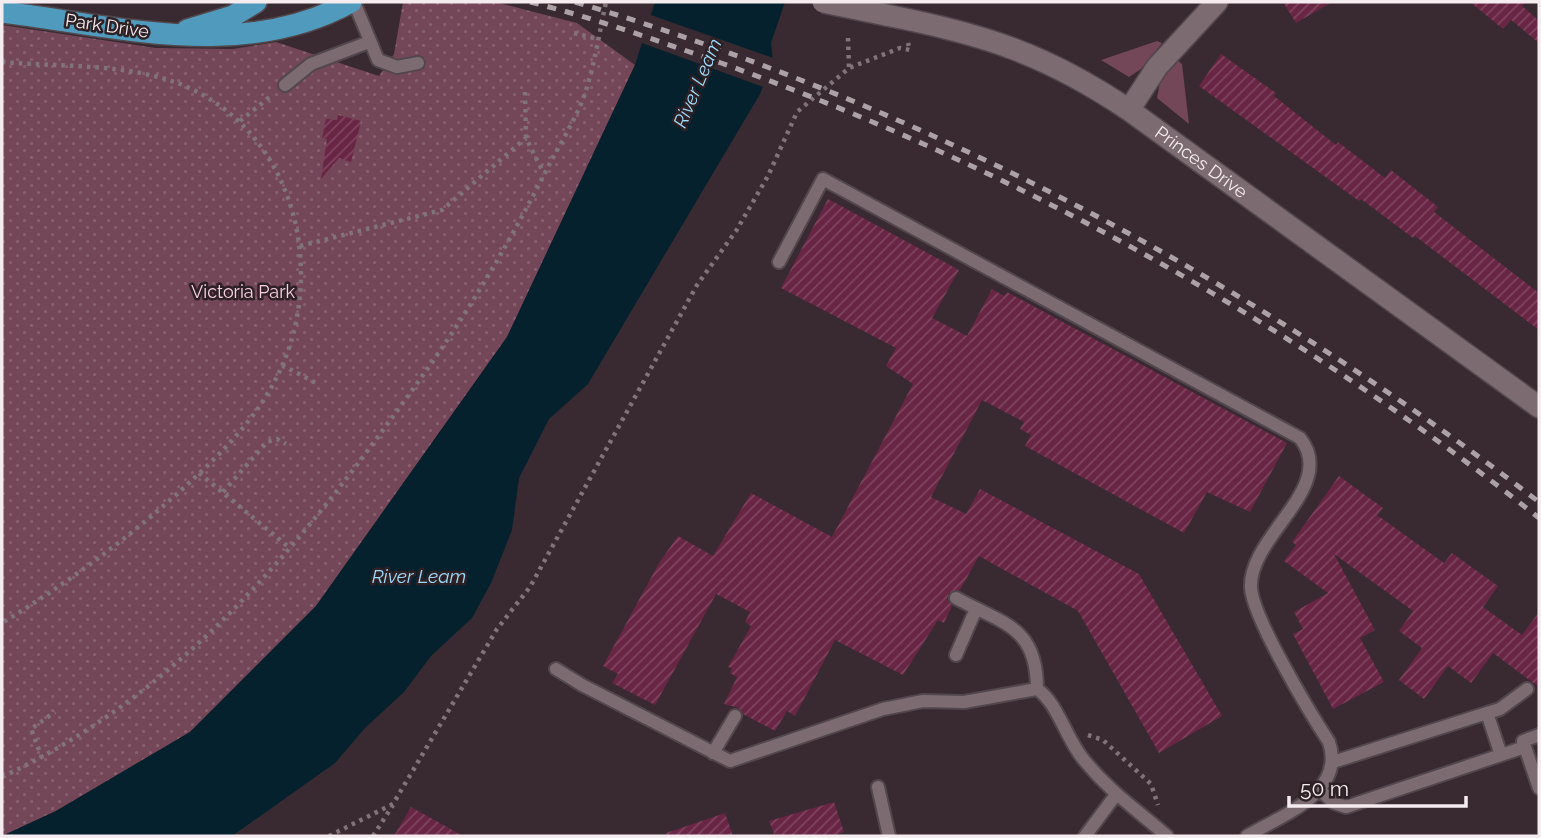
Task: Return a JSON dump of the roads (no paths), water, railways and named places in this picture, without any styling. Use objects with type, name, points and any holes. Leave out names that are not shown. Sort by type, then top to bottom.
[{"type":"highway","name":"Park Drive","points":[[171,34],[233,16],[256,2]]},
{"type":"highway","name":"Park Drive","points":[[2,12],[171,34],[245,36],[313,20],[352,2]]},
{"type":"street","name":"Princes Drive","points":[[823,2],[1002,42],[1075,75],[1129,110],[1539,407]]},
{"type":"street","points":[[1129,110],[1157,67],[1217,2]]},
{"type":"lane","points":[[352,2],[378,60],[387,66],[408,67],[418,63]]},
{"type":"lane","points":[[285,85],[311,64],[369,42]]},
{"type":"lane","points":[[779,262],[823,179],[1300,438],[1310,458],[1309,479],[1268,543],[1251,586],[1261,619],[1329,742],[1333,762],[1330,775],[1320,790],[1247,836]]},
{"type":"lane","points":[[956,598],[1017,629],[1037,670],[1037,689]]},
{"type":"lane","points":[[956,655],[976,609]]},
{"type":"lane","points":[[556,669],[730,761],[883,709],[923,701],[964,702],[1037,689],[1046,695],[1060,724],[1083,759],[1115,796],[1167,836]]},
{"type":"lane","points":[[1333,762],[1500,709],[1527,688]]},
{"type":"lane","points":[[1488,713],[1501,754]]},
{"type":"lane","points":[[713,753],[735,716]]},
{"type":"lane","points":[[1539,735],[1523,741],[1539,788]]},
{"type":"lane","points":[[1320,790],[1334,803],[1346,807],[1525,747]]},
{"type":"lane","points":[[878,787],[889,836]]},
{"type":"lane","points":[[1085,836],[1115,796]]},
{"type":"water","name":"River Leam","points":[[655,2],[785,2],[771,43],[773,61],[760,94],[588,384],[549,419],[519,478],[512,530],[491,583],[472,618],[431,656],[404,692],[365,728],[335,763],[232,836],[2,836],[56,811],[190,732],[316,606],[507,337],[635,65]]},
{"type":"railway","points":[[530,2],[650,38],[831,105],[939,151],[1045,202],[1149,257],[1250,316],[1349,379],[1446,447],[1539,518]]},
{"type":"railway","points":[[575,2],[706,45],[834,93],[958,147],[1080,207],[1199,273],[1315,344],[1428,420],[1539,502]]},
{"type":"park label","name":"Victoria Park","points":[[243,292]]}]
